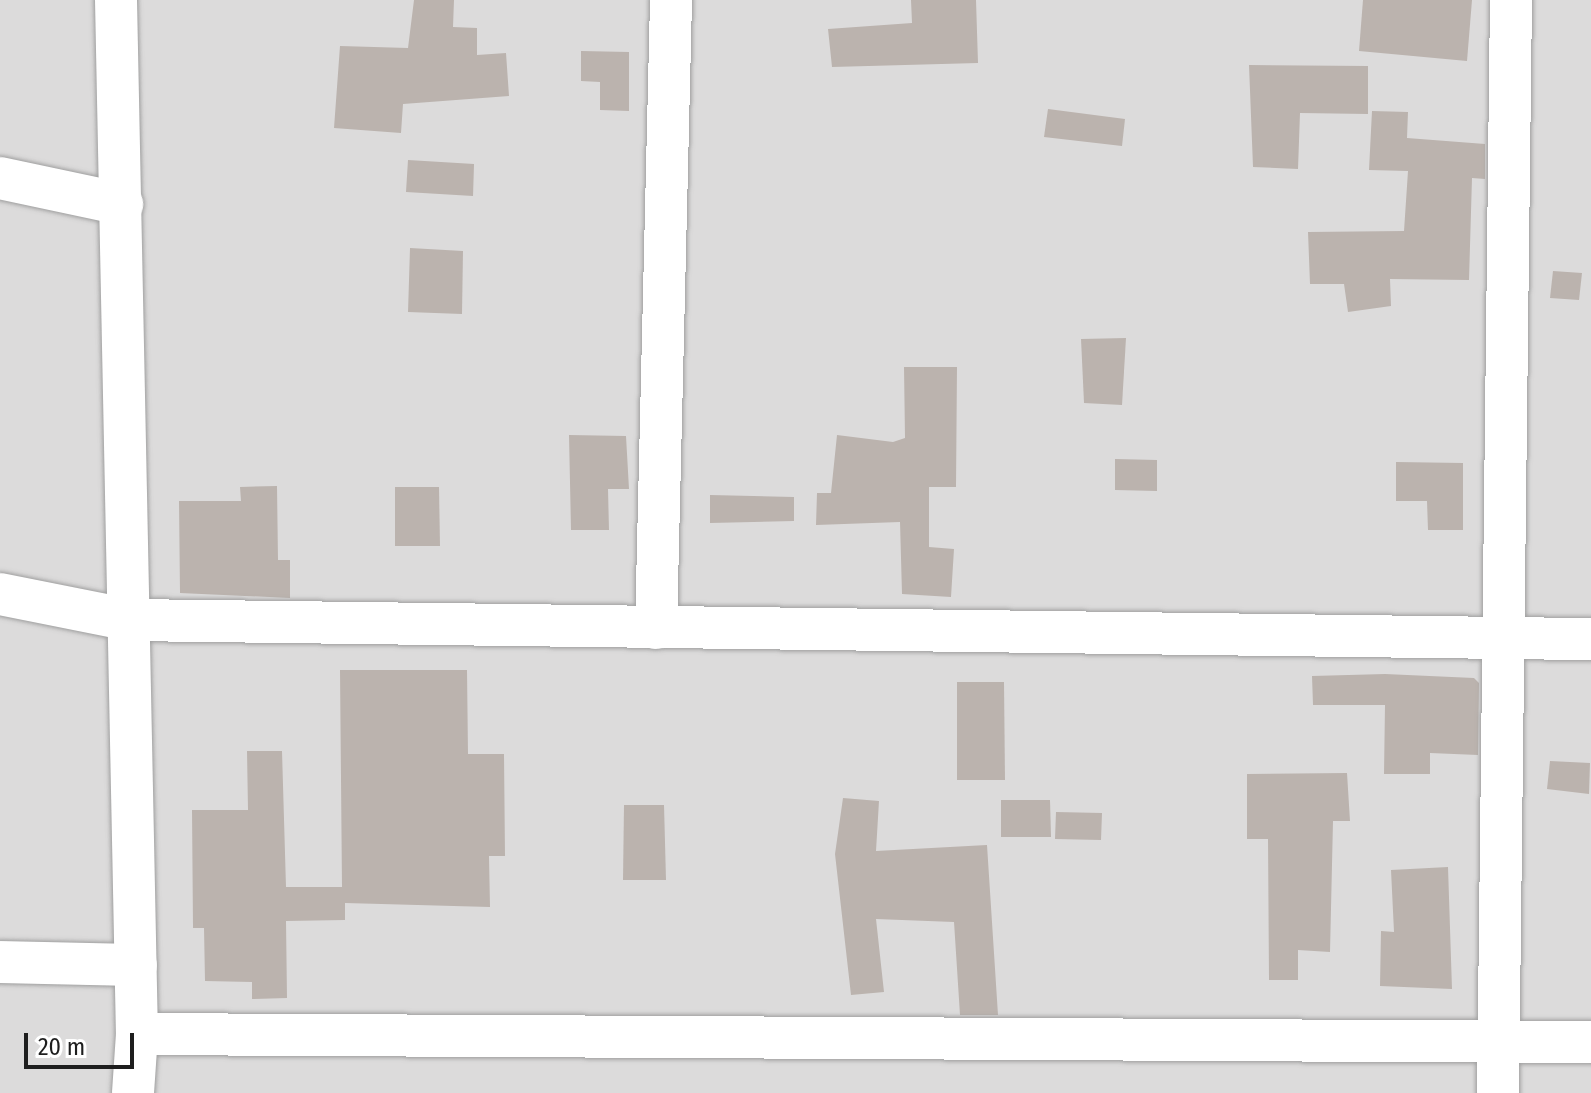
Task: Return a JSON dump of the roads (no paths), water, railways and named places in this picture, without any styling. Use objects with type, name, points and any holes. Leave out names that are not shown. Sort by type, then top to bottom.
[{"type":"street","points":[[116,0],[136,965],[137,1034],[133,1093]]},
{"type":"street","points":[[656,628],[671,0]]},
{"type":"street","points":[[1498,1093],[1496,1044],[1511,0]]},
{"type":"street","points":[[0,178],[122,204]]},
{"type":"street","points":[[0,594],[130,620],[1504,641],[1591,639]]},
{"type":"street","points":[[0,962],[136,965]]},
{"type":"street","points":[[137,1034],[1496,1044],[1591,1042]]}]
